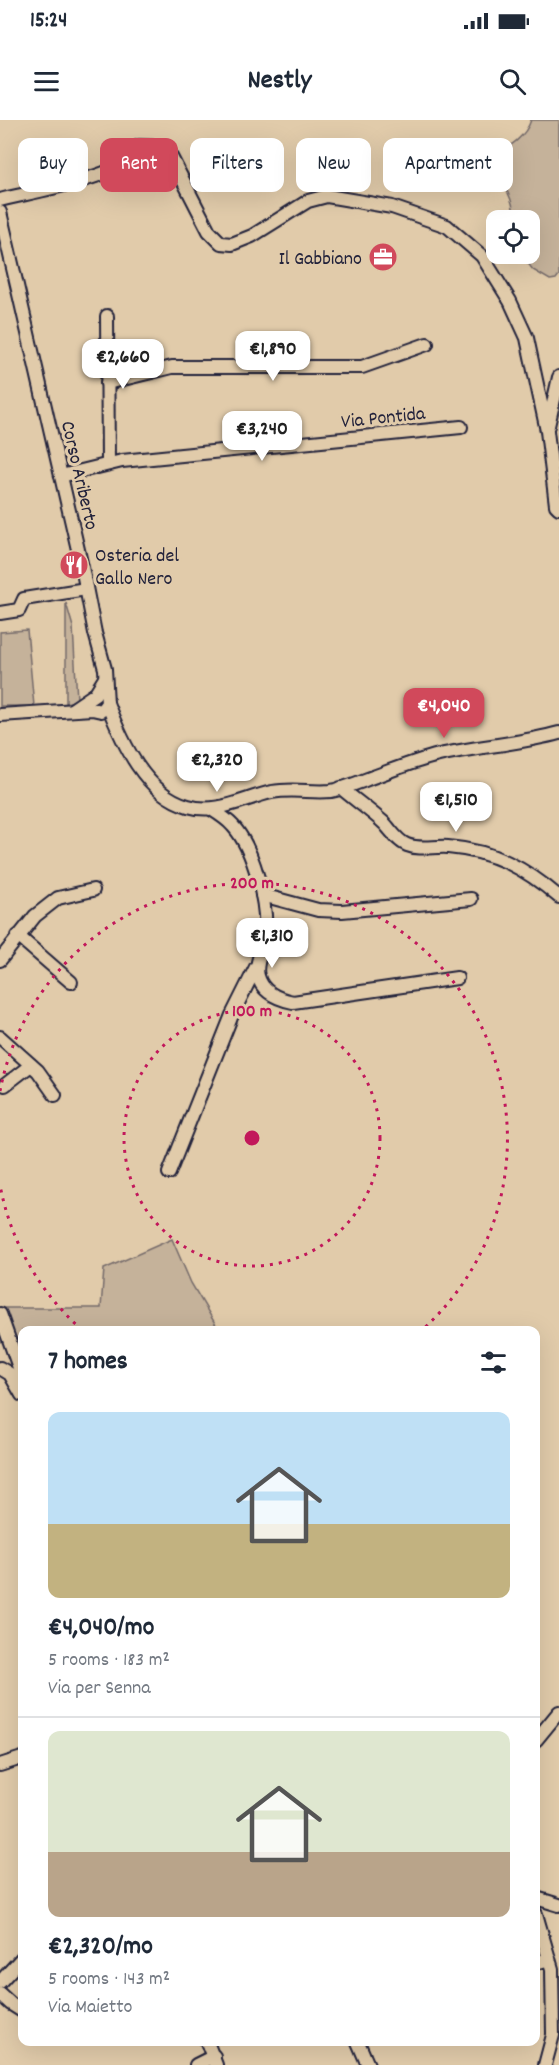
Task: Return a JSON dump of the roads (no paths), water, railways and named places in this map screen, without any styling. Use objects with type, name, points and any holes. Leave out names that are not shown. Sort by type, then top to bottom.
[{"type":"street","points":[[0,200],[88,178],[117,168],[129,160],[139,146],[158,147],[171,157],[209,231],[221,243],[232,244],[252,236],[308,201],[327,196],[392,207],[447,226],[482,256],[510,301],[527,338],[547,430],[556,505],[559,508]]},
{"type":"street","name":"Corso Ariberto","points":[[0,212],[105,677],[98,702]]},
{"type":"street","points":[[0,268],[11,260]]},
{"type":"street","points":[[107,316],[108,465]]},
{"type":"street","points":[[107,383],[172,367],[362,367],[427,344]]},
{"type":"street","points":[[547,430],[559,377]]},
{"type":"street","name":"Via Pontida","points":[[61,476],[122,461],[461,428]]},
{"type":"street","points":[[0,613],[19,610],[24,599],[86,589]]},
{"type":"street","points":[[0,716],[71,710],[98,702],[117,728],[140,768],[161,794],[187,806],[211,809],[294,789],[331,791],[436,756],[518,743],[559,733]]},
{"type":"street","points":[[341,788],[383,822],[402,843],[410,846],[448,847],[497,857],[532,875],[559,897]]},
{"type":"street","points":[[211,809],[234,827],[244,842],[262,895],[266,922],[265,939],[257,975],[263,987],[282,1000],[293,1002],[457,978]]},
{"type":"street","points":[[0,960],[35,916],[58,898],[93,890]]},
{"type":"street","points":[[262,895],[318,910],[342,911],[471,899]]},
{"type":"street","points":[[18,936],[71,982]]},
{"type":"street","points":[[169,1173],[232,1015],[258,965]]},
{"type":"street","points":[[0,1037],[38,1071],[55,1095]]},
{"type":"street","points":[[6,1085],[31,1065]]},
{"type":"street","points":[[0,1314],[18,1365]]},
{"type":"street","points":[[0,1368],[10,1374],[18,1388]]},
{"type":"street","points":[[540,1735],[559,1712]]},
{"type":"street","points":[[0,1765],[18,1759]]},
{"type":"street","points":[[540,1899],[559,1905]]},
{"type":"street","points":[[540,1928],[552,1969],[553,2035],[545,2065]]},
{"type":"street","points":[[540,1961],[549,1959]]},
{"type":"street","points":[[0,1982],[18,1962]]},
{"type":"street","points":[[0,1994],[18,2008]]},
{"type":"street","points":[[196,2065],[215,2060],[209,2046]]},
{"type":"street","points":[[360,2046],[368,2065]]},
{"type":"place","name":"Il Gabbiano","points":[[383,257]]},
{"type":"place","name":"Osteria del Gallo Nero","points":[[74,565]]}]
